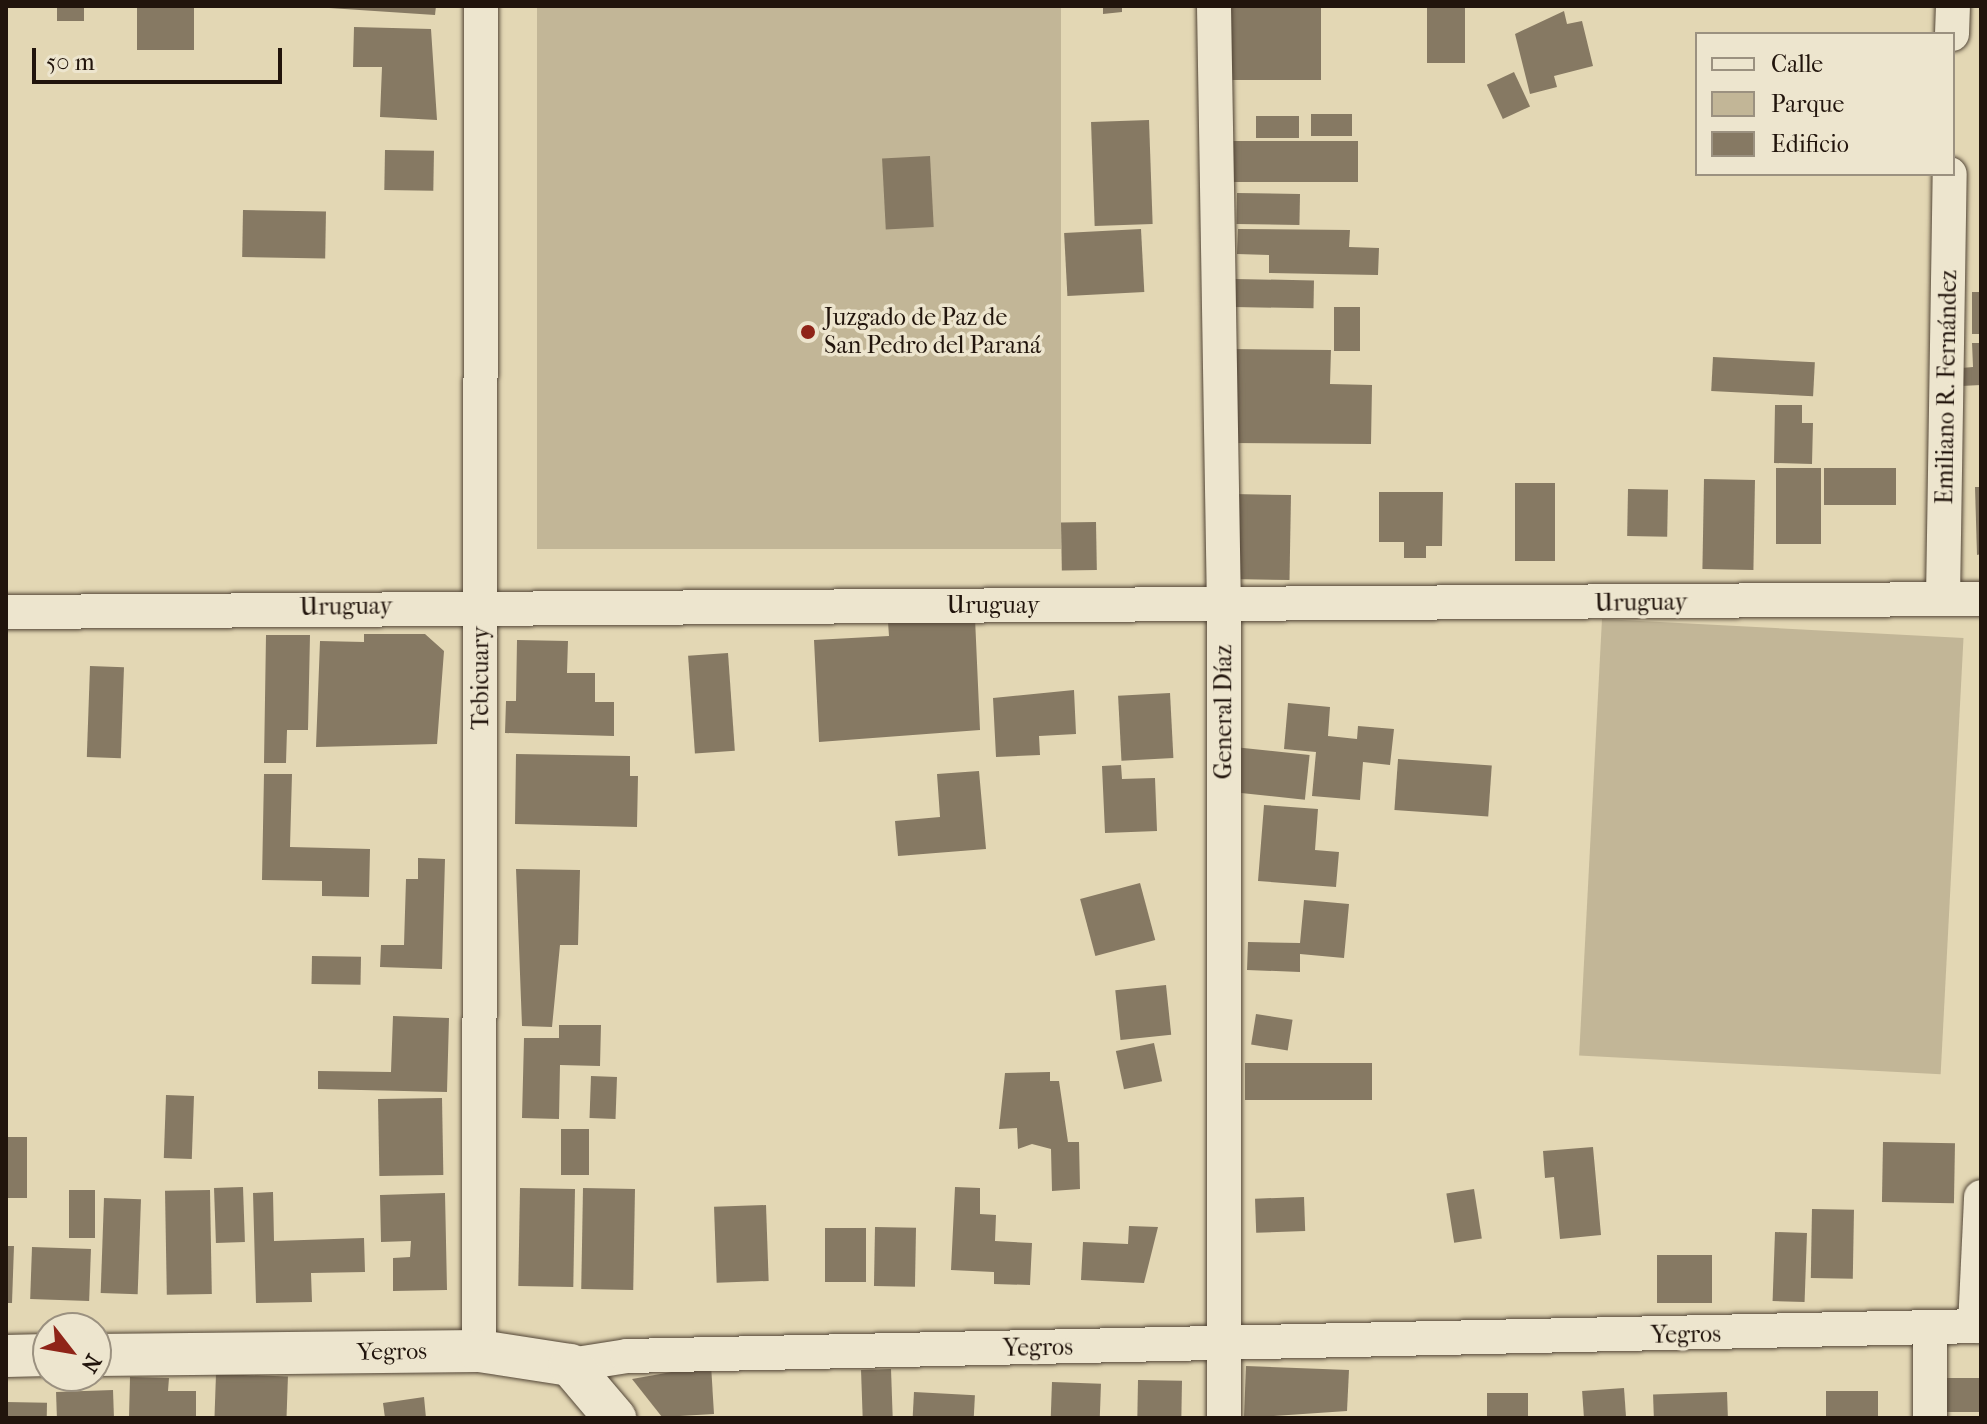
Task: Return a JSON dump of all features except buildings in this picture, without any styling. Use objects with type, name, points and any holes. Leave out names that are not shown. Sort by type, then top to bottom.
[{"type":"street","name":"Tebicuary","points":[[479,1351],[481,6]]},
{"type":"street","name":"General Díaz","points":[[1214,6],[1224,607],[1224,1418]]},
{"type":"street","points":[[1952,32],[1953,6]]},
{"type":"street","name":"Emiliano R. Fernández","points":[[1943,599],[1950,176]]},
{"type":"street","name":"Uruguay","points":[[6,612],[481,605],[1224,607],[1981,599]]},
{"type":"street","points":[[1978,1326],[1981,1197]]},
{"type":"street","name":"Yegros","points":[[112,1355],[479,1351],[570,1365],[627,1356],[1978,1326]]},
{"type":"street","points":[[1930,1329],[1930,1418]]},
{"type":"street","points":[[6,1356],[32,1355]]},
{"type":"street","points":[[570,1365],[615,1418]]},
{"type":"green space","points":[[537,6],[1061,6],[1061,549],[537,549]]},
{"type":"green space","points":[[1602,619],[1964,638],[1941,1074],[1579,1055]]},
{"type":"place","name":"Juzgado de Paz de San Pedro del Paraná","points":[[808,332]]}]
